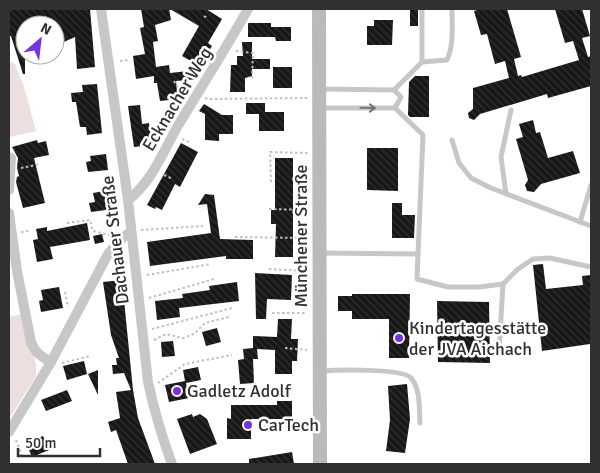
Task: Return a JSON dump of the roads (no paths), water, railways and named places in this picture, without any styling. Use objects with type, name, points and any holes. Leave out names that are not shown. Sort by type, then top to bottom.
[{"type":"main road","name":"Münchener Straße","points":[[319,9],[317,98],[320,152],[320,464]]},
{"type":"street","name":"Dachauer Straße","points":[[101,9],[128,200],[150,389],[160,433],[172,464]]},
{"type":"street","name":"Ecknacher Weg","points":[[128,200],[138,192],[149,178],[248,9]]},
{"type":"street","points":[[9,157],[11,158],[9,190]]},
{"type":"street","points":[[9,213],[17,271],[31,342],[34,350],[49,364]]},
{"type":"street","points":[[10,430],[49,364],[108,254],[131,231]]},
{"type":"lane","points":[[422,9],[422,62]]},
{"type":"lane","points":[[317,98],[394,90],[422,62],[448,60],[451,44],[452,9]]},
{"type":"lane","points":[[394,90],[401,97],[395,108]]},
{"type":"lane","points":[[317,98],[395,108],[423,136],[418,279],[448,287],[479,287],[503,284],[518,269],[532,259],[550,258],[591,267]]},
{"type":"lane","points":[[506,194],[501,157],[511,110]]},
{"type":"lane","points":[[452,140],[459,163],[471,178],[506,194],[591,226]]},
{"type":"lane","points":[[580,222],[591,185]]},
{"type":"lane","points":[[320,253],[418,254]]},
{"type":"lane","points":[[499,351],[503,284]]},
{"type":"lane","points":[[320,371],[379,371],[406,374],[416,386],[420,423]]},
{"type":"place","name":"Kindertagesstätte der JVA Aichach","points":[[399,338]]},
{"type":"place","name":"Gadletz Adolf","points":[[177,391]]},
{"type":"place","name":"CarTech","points":[[248,425]]}]
